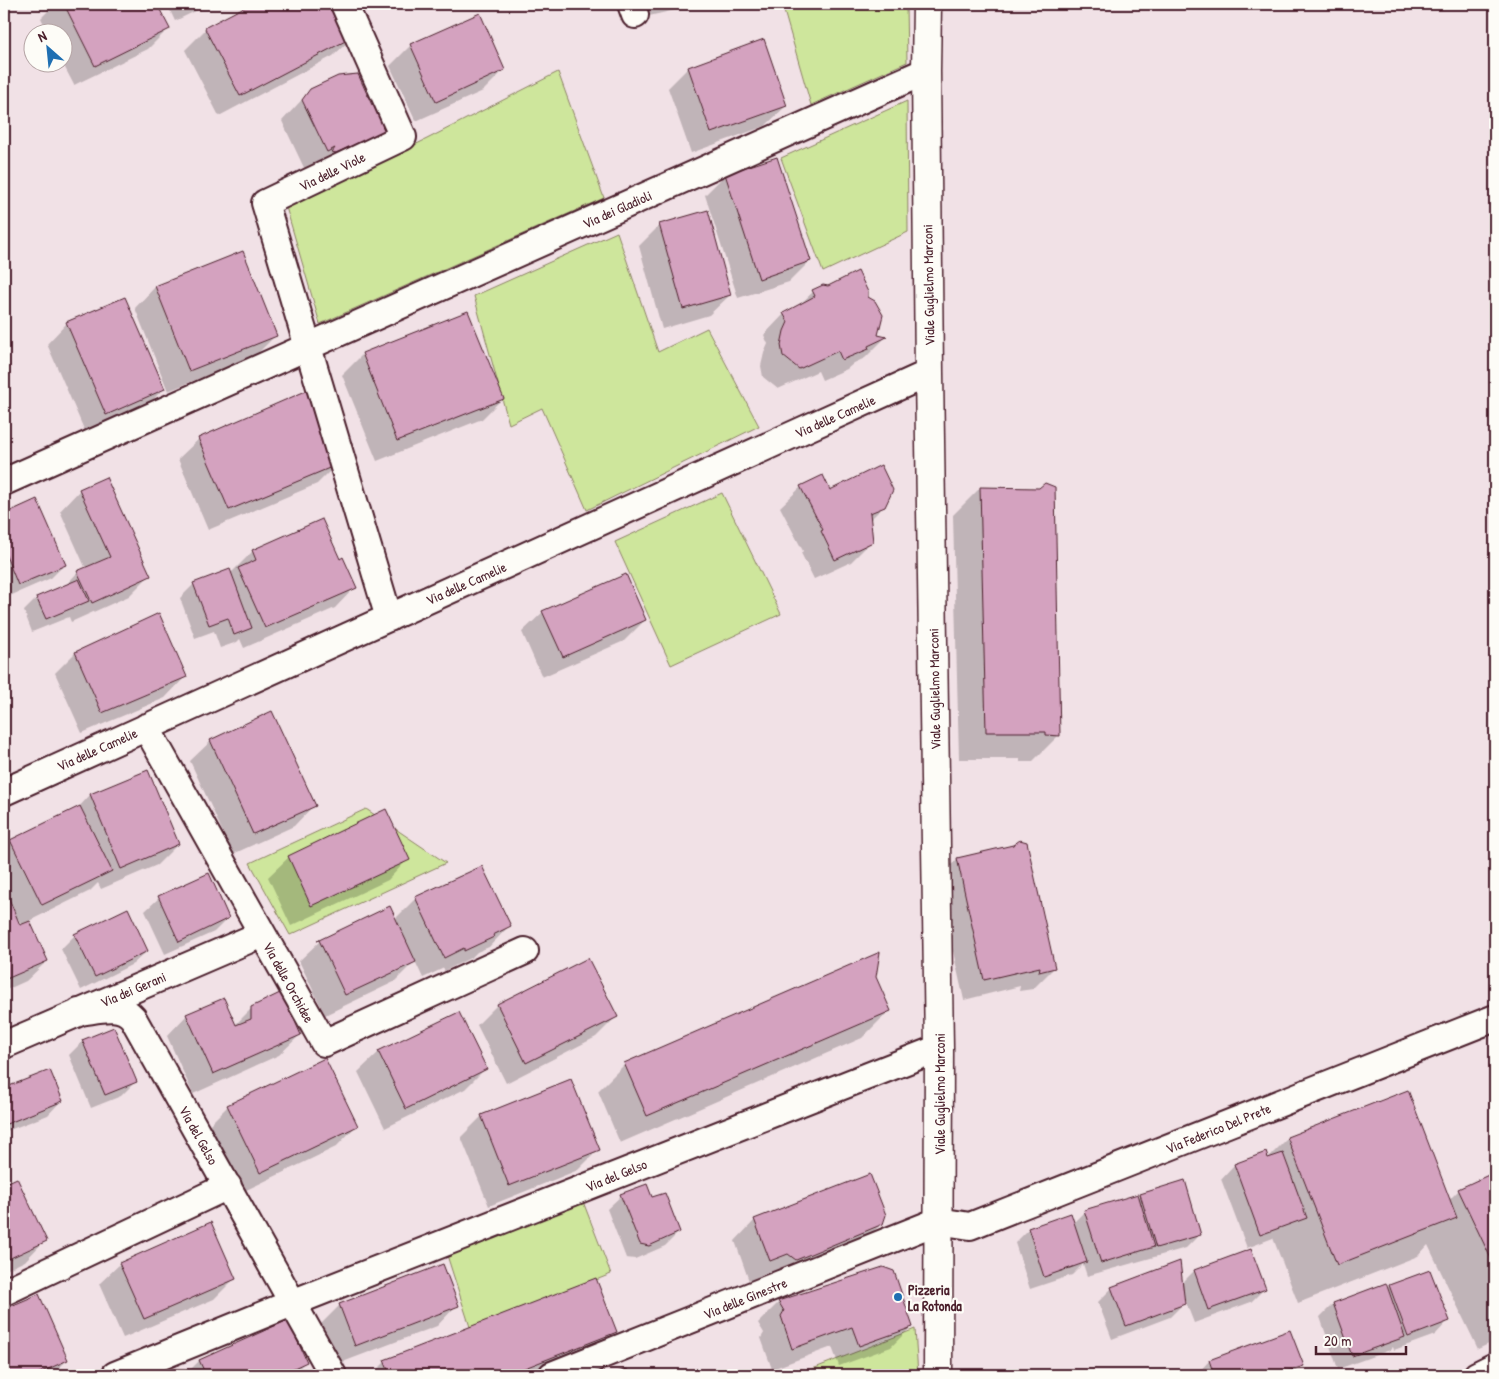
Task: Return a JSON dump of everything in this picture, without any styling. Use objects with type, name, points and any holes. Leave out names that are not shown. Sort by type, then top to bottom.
[{"type":"street","name":"Via delle Viole","points":[[308,347],[265,203],[403,137],[344,4]]},
{"type":"street","name":"Viale Guglielmo Marconi","points":[[927,4],[929,373],[939,1048],[938,1375]]},
{"type":"street","name":"Via dei Gladioli","points":[[4,482],[926,70]]},
{"type":"street","points":[[308,347],[389,618]]},
{"type":"street","name":"Via delle Camelie","points":[[4,792],[929,373]]},
{"type":"street","name":"Via delle Orchidee","points":[[146,727],[324,1043],[525,951]]},
{"type":"street","name":"Via dei Gerani","points":[[4,1045],[262,934]]},
{"type":"street","name":"Via del Gelso","points":[[79,1012],[114,1008],[127,1010],[134,1018],[333,1375]]},
{"type":"street","name":"Via Federico Del Prete","points":[[938,1221],[970,1226],[1495,1018]]},
{"type":"street","name":"Via del Gelso","points":[[115,1375],[292,1303],[939,1048]]},
{"type":"street","points":[[4,1292],[228,1186]]},
{"type":"street","name":"Via delle Ginestre","points":[[552,1375],[938,1221]]},
{"type":"street","points":[[1477,1375],[1495,1366]]},
{"type":"green space","points":[[782,4],[906,4],[907,62],[811,105]]},
{"type":"green space","points":[[558,72],[604,198],[320,324],[286,207],[427,139]]},
{"type":"green space","points":[[907,101],[908,232],[823,272],[781,158]]},
{"type":"green space","points":[[617,232],[658,352],[707,328],[759,426],[587,510],[542,408],[509,424],[474,296]]},
{"type":"green space","points":[[722,493],[781,614],[671,665],[615,542]]},
{"type":"green space","points":[[366,809],[446,863],[290,935],[250,863]]},
{"type":"green space","points":[[582,1199],[611,1274],[471,1330],[446,1252]]},
{"type":"green space","points":[[915,1329],[918,1375],[797,1375]]},
{"type":"building","points":[[64,4],[157,4],[170,29],[95,66]]},
{"type":"building","points":[[250,4],[339,4],[355,36],[240,96],[205,29]]},
{"type":"building","points":[[480,13],[505,70],[436,102],[410,44]]},
{"type":"building","points":[[764,39],[787,106],[711,133],[688,67]]},
{"type":"building","points":[[358,74],[372,105],[375,104],[387,130],[336,153],[332,152],[335,148],[327,152],[302,100],[310,89],[338,76]]},
{"type":"building","points":[[777,157],[811,261],[759,279],[725,174]]},
{"type":"building","points":[[708,210],[731,295],[683,309],[659,224]]},
{"type":"building","points":[[243,251],[277,336],[189,371],[155,286]]},
{"type":"building","points":[[858,271],[868,292],[868,297],[875,301],[883,315],[878,335],[887,337],[868,346],[869,349],[842,360],[838,351],[799,369],[783,356],[781,345],[788,322],[783,313],[815,296],[812,290],[823,285],[828,286]]},
{"type":"building","points":[[125,297],[165,389],[106,415],[66,322]]},
{"type":"building","points":[[468,311],[504,399],[397,441],[362,353]]},
{"type":"building","points":[[308,390],[339,464],[229,510],[198,438]]},
{"type":"building","points":[[881,465],[893,490],[885,507],[870,513],[873,542],[835,560],[821,531],[823,530],[800,486],[823,475],[830,490]]},
{"type":"building","points":[[106,477],[151,576],[92,603],[77,571],[110,557],[79,489]]},
{"type":"building","points":[[1045,483],[1055,487],[1060,736],[1046,735],[1046,732],[986,732],[980,487],[1039,488]]},
{"type":"building","points":[[37,499],[66,565],[18,585],[4,551],[4,514]]},
{"type":"building","points":[[322,519],[340,559],[343,557],[357,588],[265,628],[238,568],[256,560],[252,550]]},
{"type":"building","points":[[230,569],[252,628],[234,635],[228,618],[209,625],[193,583]]},
{"type":"building","points":[[626,574],[646,620],[563,657],[542,611]]},
{"type":"building","points":[[79,579],[89,601],[46,619],[36,597]]},
{"type":"building","points":[[159,613],[187,677],[102,713],[75,652]]},
{"type":"building","points":[[272,711],[316,806],[253,834],[210,740]]},
{"type":"building","points":[[148,770],[179,844],[121,869],[90,794]]},
{"type":"building","points":[[80,806],[112,871],[42,905],[10,840]]},
{"type":"building","points":[[386,809],[410,860],[311,906],[288,856]]},
{"type":"building","points":[[1020,840],[1027,842],[1055,968],[1039,972],[1040,967],[984,980],[957,858],[1013,845]]},
{"type":"building","points":[[482,866],[511,926],[493,935],[494,937],[444,958],[415,897]]},
{"type":"building","points":[[209,873],[229,918],[179,942],[158,896]]},
{"type":"building","points":[[4,887],[20,925],[30,921],[48,961],[4,980]]},
{"type":"building","points":[[390,906],[416,962],[345,995],[319,940]]},
{"type":"building","points":[[128,908],[148,951],[95,977],[74,934]]},
{"type":"building","points":[[880,952],[876,977],[891,1011],[647,1116],[624,1063]]},
{"type":"building","points":[[588,958],[618,1017],[526,1063],[497,1004]]},
{"type":"building","points":[[282,992],[301,1035],[213,1074],[186,1014],[224,998],[236,1025],[251,1019],[251,1007]]},
{"type":"building","points":[[459,1012],[487,1069],[406,1109],[378,1051]]},
{"type":"building","points":[[114,1027],[137,1082],[105,1095],[82,1040]]},
{"type":"building","points":[[325,1058],[358,1126],[260,1173],[227,1105]]},
{"type":"building","points":[[50,1070],[63,1101],[4,1125],[4,1088]]},
{"type":"building","points":[[571,1079],[600,1150],[509,1186],[481,1115]]},
{"type":"building","points":[[1408,1090],[1457,1218],[1337,1265],[1287,1137]]},
{"type":"building","points":[[1266,1152],[1268,1158],[1283,1153],[1307,1218],[1260,1235],[1234,1164]]},
{"type":"building","points":[[1495,1172],[1495,1267],[1458,1189]]},
{"type":"building","points":[[870,1174],[886,1215],[883,1224],[796,1260],[788,1254],[770,1261],[754,1219]]},
{"type":"building","points":[[17,1178],[47,1241],[4,1261],[4,1184]]},
{"type":"building","points":[[1185,1180],[1201,1235],[1156,1248],[1140,1194]]},
{"type":"building","points":[[647,1184],[652,1197],[665,1193],[680,1232],[649,1246],[640,1244],[620,1194]]},
{"type":"building","points":[[1138,1194],[1154,1247],[1101,1263],[1084,1210]]},
{"type":"building","points":[[1071,1213],[1087,1262],[1044,1277],[1028,1228]]},
{"type":"building","points":[[211,1222],[236,1279],[144,1319],[119,1263]]},
{"type":"building","points":[[1251,1249],[1266,1289],[1208,1310],[1194,1270]]},
{"type":"building","points":[[1180,1261],[1185,1304],[1126,1326],[1111,1287]]},
{"type":"building","points":[[443,1264],[459,1306],[355,1346],[339,1304]]},
{"type":"building","points":[[883,1267],[894,1271],[913,1327],[859,1346],[852,1327],[792,1349],[781,1316],[784,1311],[778,1301]]},
{"type":"building","points":[[1430,1270],[1450,1321],[1408,1337],[1389,1285]]},
{"type":"building","points":[[596,1278],[617,1332],[507,1375],[390,1375],[384,1360]]},
{"type":"building","points":[[1386,1283],[1405,1337],[1352,1356],[1333,1303]]},
{"type":"building","points":[[39,1294],[68,1360],[35,1375],[4,1375],[4,1309]]},
{"type":"building","points":[[288,1320],[307,1362],[279,1375],[206,1375],[199,1360]]},
{"type":"building","points":[[1290,1330],[1304,1366],[1288,1371],[1290,1375],[1214,1375],[1209,1360]]},
{"type":"building","points":[[627,1369],[629,1375],[610,1375]]},
{"type":"place","name":"Pizzeria La Rotonda","points":[[898,1297]]}]
